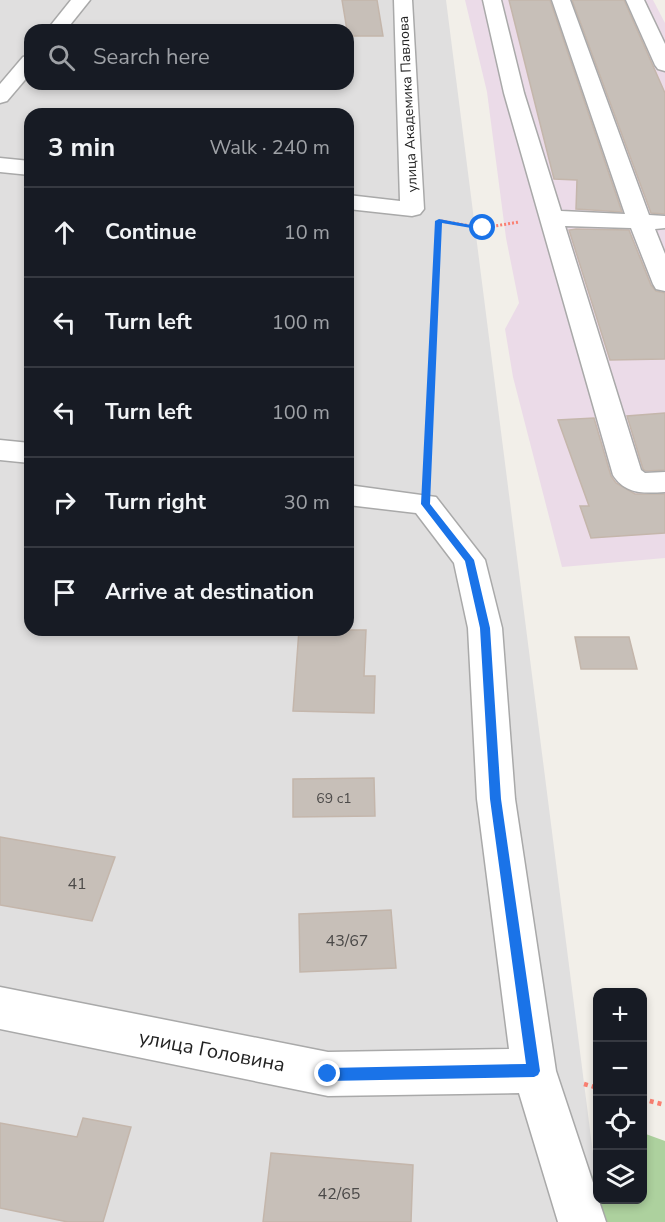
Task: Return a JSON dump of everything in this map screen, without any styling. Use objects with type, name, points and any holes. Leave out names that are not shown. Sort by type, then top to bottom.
[{"type":"street","points":[[61,24],[81,0]]},
{"type":"street","name":"улица Академика Павлова","points":[[354,203],[412,209],[403,0]]},
{"type":"street","points":[[492,0],[514,93],[628,474],[639,483],[665,482]]},
{"type":"street","points":[[561,0],[640,222],[665,284]]},
{"type":"street","points":[[635,0],[665,65]]},
{"type":"street","points":[[0,97],[24,68]]},
{"type":"street","points":[[0,165],[24,167]]},
{"type":"street","points":[[550,218],[665,223]]},
{"type":"street","points":[[0,450],[24,452]]},
{"type":"street","points":[[354,496],[425,504],[469,560],[485,628],[496,799],[534,1071],[582,1222]]},
{"type":"street","name":"улица Головина","points":[[0,1008],[328,1074],[534,1071]]},
{"type":"path","points":[[425,504],[439,221],[483,228],[550,218]]},
{"type":"path","points":[[647,1101],[665,1105]]},
{"type":"shaded area","points":[[0,0],[446,0],[593,1154],[593,1204],[599,1204],[602,1222],[0,1222]]},
{"type":"shaded area","points":[[465,0],[653,0],[665,23],[665,558],[562,567],[513,377],[505,329],[519,303],[506,238],[487,92]]},
{"type":"green space","points":[[647,1134],[665,1141],[665,1222],[580,1222],[593,1175],[593,1204],[647,1204]]},
{"type":"building","points":[[342,0],[377,0],[383,36],[354,36],[354,24],[346,24]]},
{"type":"building","points":[[509,0],[550,0],[622,212],[576,209],[577,180],[554,179]]},
{"type":"building","points":[[572,0],[624,0],[665,93],[665,214],[651,213]]},
{"type":"building","points":[[569,230],[629,230],[651,285],[656,291],[665,293],[665,359],[610,360]]},
{"type":"building","points":[[665,413],[665,470],[646,471],[643,469],[627,416]]},
{"type":"building","points":[[594,418],[611,476],[616,483],[635,494],[665,494],[665,533],[591,538],[580,506],[589,506],[558,420]]},
{"type":"building","points":[[354,630],[366,630],[364,676],[375,676],[374,713],[293,711],[299,636],[354,636]]},
{"type":"building","points":[[575,637],[629,637],[637,669],[581,669]]},
{"type":"building","points":[[374,778],[375,816],[293,817],[293,779]]},
{"type":"building","points":[[0,837],[115,857],[92,921],[0,905]]},
{"type":"building","points":[[391,910],[396,968],[300,972],[299,914]]},
{"type":"building","points":[[83,1118],[131,1127],[103,1222],[68,1222],[0,1208],[0,1123],[77,1137]]},
{"type":"building","points":[[271,1153],[413,1165],[411,1222],[263,1222]]},
{"type":"route","points":[[328,1074],[534,1071],[496,799],[485,628],[469,560],[425,504],[439,221],[483,228]]}]
